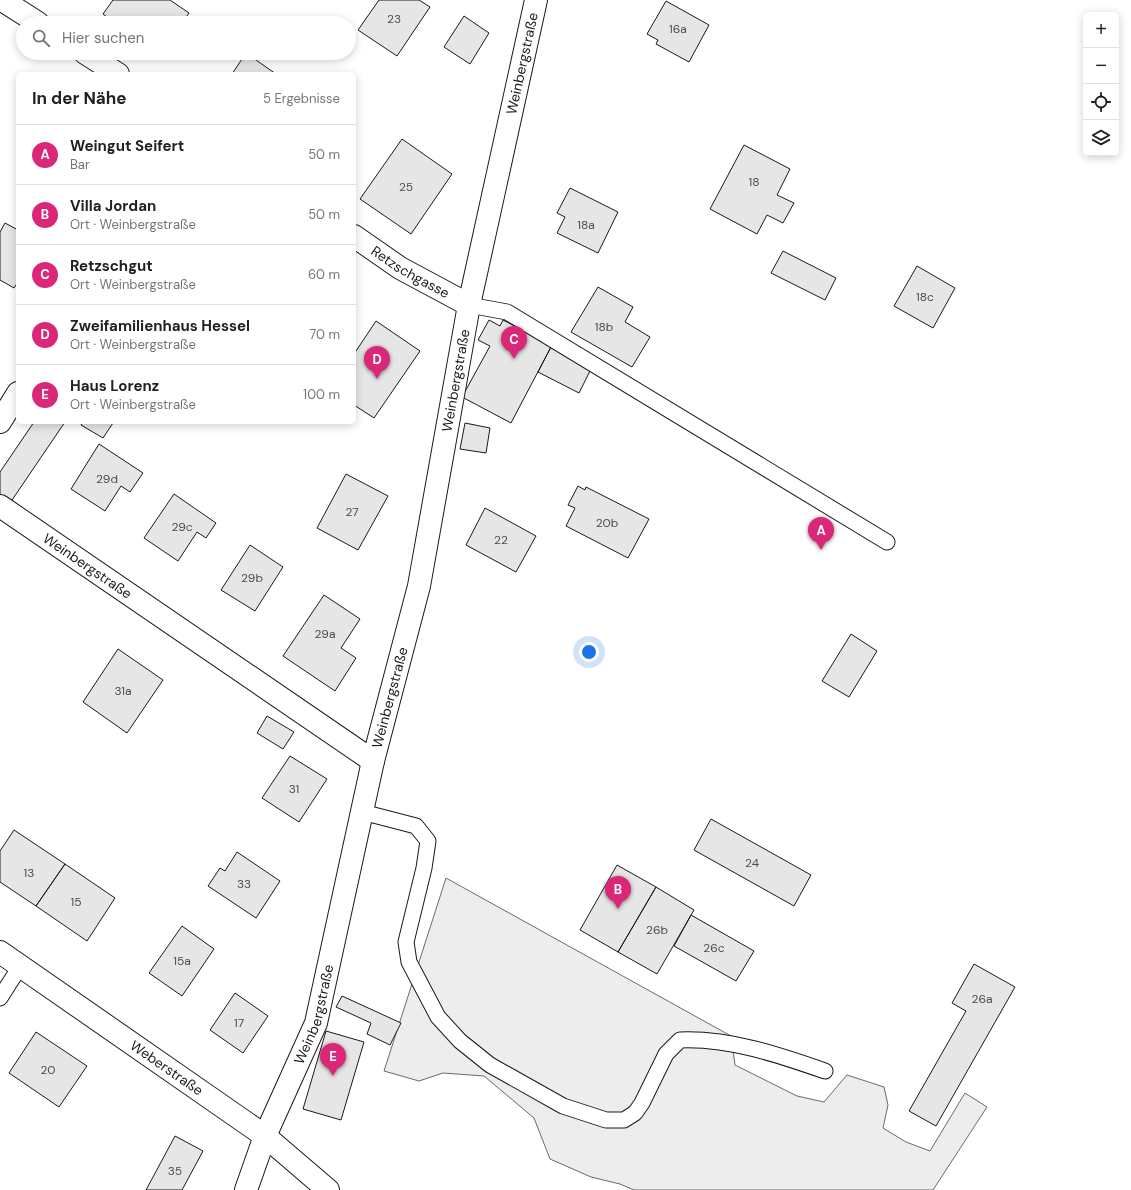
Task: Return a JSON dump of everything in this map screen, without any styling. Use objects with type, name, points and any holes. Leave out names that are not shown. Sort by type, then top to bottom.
[{"type":"street","points":[[2,0],[27,16]]},
{"type":"street","name":"Weinbergstraße","points":[[246,1190],[266,1136],[316,1023],[373,761],[419,586],[469,305],[536,0]]},
{"type":"street","points":[[96,60],[115,72]]},
{"type":"street","name":"Retzschgasse","points":[[356,237],[400,268],[469,305]]},
{"type":"street","points":[[0,422],[16,396]]},
{"type":"street","name":"Weinbergstraße","points":[[0,506],[373,761]]},
{"type":"street","name":"Weberstraße","points":[[0,952],[21,965],[266,1136],[328,1190]]},
{"type":"lane","points":[[469,305],[507,312],[887,542]]},
{"type":"lane","points":[[362,812],[416,826],[428,841],[424,868],[406,942],[409,962],[438,1017],[460,1041],[496,1069],[563,1106],[606,1120],[624,1120],[635,1113],[642,1103],[666,1054],[680,1040],[701,1039],[754,1049],[825,1071]]},
{"type":"lane","points":[[0,998],[21,965]]},
{"type":"shaded area","points":[[446,878],[731,1036],[735,1065],[797,1096],[824,1102],[847,1075],[884,1087],[888,1105],[883,1128],[906,1142],[930,1151],[965,1093],[987,1107],[933,1190],[634,1190],[620,1184],[591,1177],[550,1159],[534,1118],[484,1076],[443,1073],[419,1081],[384,1071]]},
{"type":"building","points":[[113,0],[170,0],[189,13],[187,16],[106,16],[103,14]]},
{"type":"building","points":[[379,0],[419,0],[430,7],[397,56],[358,30]]},
{"type":"building","points":[[666,1],[709,25],[689,62],[656,44],[658,40],[647,34]]},
{"type":"building","points":[[464,16],[489,33],[470,64],[444,47]]},
{"type":"building","points":[[241,60],[256,60],[273,72],[233,72]]},
{"type":"building","points":[[402,139],[452,174],[411,234],[360,199]]},
{"type":"building","points":[[744,145],[790,169],[777,195],[794,203],[783,223],[767,215],[757,234],[710,209]]},
{"type":"building","points":[[570,188],[618,212],[598,253],[557,233],[565,217],[557,213]]},
{"type":"building","points":[[5,223],[16,229],[16,285],[14,288],[0,280],[0,232]]},
{"type":"building","points":[[783,251],[836,278],[825,300],[771,273]]},
{"type":"building","points":[[917,266],[955,288],[933,328],[894,306]]},
{"type":"building","points":[[598,287],[633,307],[625,322],[650,337],[632,367],[571,332]]},
{"type":"building","points":[[489,320],[500,326],[503,320],[552,345],[511,423],[462,397],[490,346],[478,340]]},
{"type":"building","points":[[376,321],[420,351],[374,418],[356,406],[356,351]]},
{"type":"building","points":[[552,345],[592,367],[579,393],[538,372]]},
{"type":"building","points":[[465,423],[490,428],[486,453],[460,449]]},
{"type":"building","points":[[33,424],[64,424],[10,503],[0,496],[0,472]]},
{"type":"building","points":[[82,424],[112,424],[103,438],[81,425]]},
{"type":"building","points":[[99,444],[143,473],[130,492],[121,486],[105,511],[71,489]]},
{"type":"building","points":[[346,474],[388,496],[358,550],[317,528]]},
{"type":"building","points":[[578,486],[585,490],[586,487],[649,519],[628,558],[566,526],[575,508],[568,505]]},
{"type":"building","points":[[174,494],[216,523],[206,538],[197,532],[178,561],[144,538]]},
{"type":"building","points":[[485,508],[536,536],[516,572],[466,545]]},
{"type":"building","points":[[250,545],[283,567],[255,611],[221,590]]},
{"type":"building","points":[[324,595],[360,619],[341,648],[356,658],[335,691],[283,656]]},
{"type":"building","points":[[851,634],[877,651],[849,697],[822,681]]},
{"type":"building","points":[[118,649],[163,680],[127,733],[83,702]]},
{"type":"building","points":[[267,716],[294,732],[283,749],[257,733]]},
{"type":"building","points":[[290,756],[327,779],[299,822],[262,798]]},
{"type":"building","points":[[711,819],[811,875],[794,906],[694,850]]},
{"type":"building","points":[[14,830],[65,864],[36,906],[0,882],[0,851]]},
{"type":"building","points":[[237,852],[280,881],[256,918],[208,886],[220,868],[225,871]]},
{"type":"building","points":[[65,864],[115,898],[87,941],[36,906]]},
{"type":"building","points":[[617,865],[656,887],[618,952],[580,930]]},
{"type":"building","points":[[656,887],[694,910],[657,974],[618,952]]},
{"type":"building","points":[[691,915],[754,951],[736,981],[674,946]]},
{"type":"building","points":[[182,926],[214,949],[182,996],[149,973]]},
{"type":"building","points":[[974,964],[1015,987],[936,1126],[909,1111],[966,1011],[952,1003]]},
{"type":"building","points":[[235,993],[268,1016],[243,1053],[210,1030]]},
{"type":"building","points":[[342,996],[401,1023],[390,1045],[367,1034],[371,1023],[336,1007]]},
{"type":"building","points":[[326,1031],[364,1042],[341,1120],[303,1109]]},
{"type":"building","points":[[36,1032],[87,1066],[59,1107],[9,1073]]},
{"type":"building","points":[[175,1136],[203,1151],[182,1190],[146,1190]]},
{"type":"place","name":"Retzschgut","points":[[514,359]]},
{"type":"place","name":"Zweifamilienhaus Hessel","points":[[377,379]]},
{"type":"place","name":"Weingut Seifert","points":[[821,550]]},
{"type":"place","name":"Villa Jordan","points":[[618,909]]},
{"type":"place","name":"Haus Lorenz","points":[[333,1076]]}]
